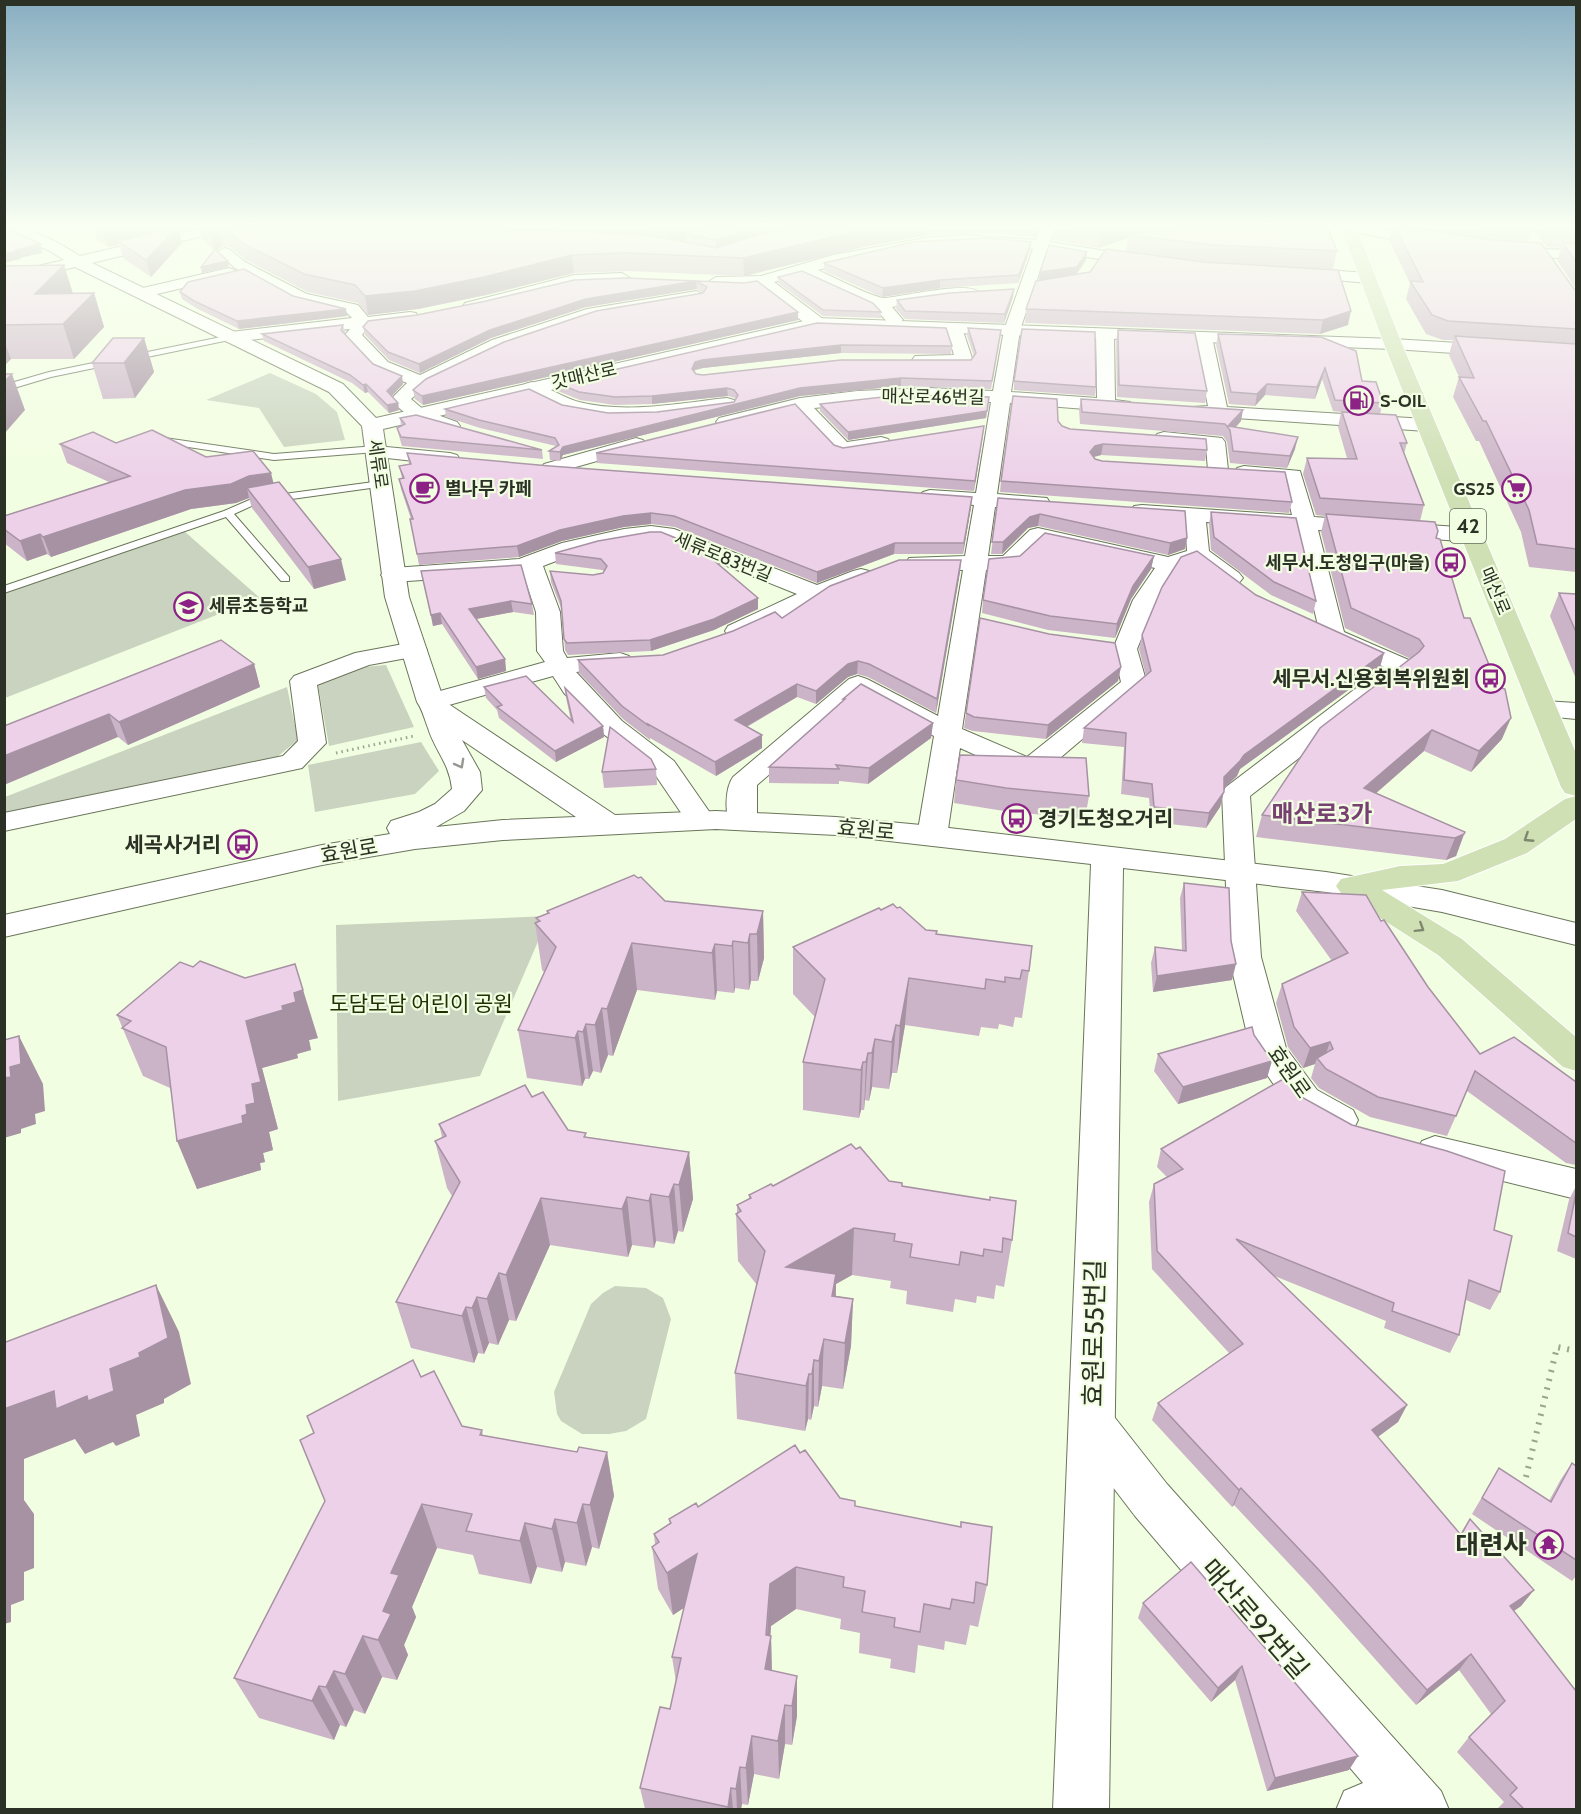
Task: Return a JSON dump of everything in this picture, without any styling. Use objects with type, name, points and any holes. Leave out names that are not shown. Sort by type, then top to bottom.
[{"type":"main road","name":"매산로","points":[[1381,312],[1544,709],[1570,754],[1576,787]]},
{"type":"main road","points":[[1352,886],[1400,876],[1447,873],[1516,846],[1576,805]]},
{"type":"main road","points":[[1352,886],[1450,947],[1576,1057]]},
{"type":"street","name":"세류로","points":[[179,312],[336,388],[372,425],[397,597],[442,729],[468,781],[467,790],[462,797],[440,816],[322,855]]},
{"type":"street","points":[[355,312],[363,322]]},
{"type":"street","points":[[470,432],[417,414],[400,399],[420,382],[498,344],[599,312]]},
{"type":"street","points":[[802,312],[817,323]]},
{"type":"street","points":[[887,312],[899,326]]},
{"type":"street","points":[[932,836],[948,733],[978,622],[975,564],[1012,330],[1019,312]]},
{"type":"street","points":[[231,337],[429,314]]},
{"type":"street","points":[[363,322],[353,336],[371,356],[382,366],[420,382]]},
{"type":"street","name":"갓매산로","points":[[372,425],[817,323],[1393,344],[1576,355]]},
{"type":"street","points":[[908,360],[964,361],[954,328]]},
{"type":"street","points":[[1105,333],[1106,405]]},
{"type":"street","points":[[1203,337],[1219,412]]},
{"type":"street","points":[[776,387],[842,449],[900,441]]},
{"type":"street","name":"갓매산로","points":[[532,388],[559,404],[594,410],[636,413],[727,404]]},
{"type":"street","name":"매산로46번길","points":[[710,426],[727,404],[794,405],[901,394],[964,394],[1067,412],[1106,405],[1140,407]]},
{"type":"street","points":[[1185,410],[1426,425]]},
{"type":"street","points":[[976,428],[998,424]]},
{"type":"street","points":[[1148,436],[1215,442],[1198,554]]},
{"type":"street","points":[[527,466],[547,459],[576,459],[654,440]]},
{"type":"street","points":[[376,451],[469,461]]},
{"type":"street","points":[[547,459],[609,472]]},
{"type":"street","points":[[1125,510],[1293,476],[1332,634]]},
{"type":"street","points":[[915,494],[1055,505]]},
{"type":"street","points":[[1206,495],[1306,523],[1472,535]]},
{"type":"street","name":"세류로83번길","points":[[528,568],[581,546],[624,536],[666,534],[818,594]]},
{"type":"street","name":"세류로83번길","points":[[714,640],[834,586],[890,565],[1009,563],[1038,535],[1169,564]]},
{"type":"street","points":[[742,821],[743,783],[858,684],[948,733],[1030,769],[1134,684],[1114,648],[1169,564],[1198,554]]},
{"type":"street","points":[[1198,554],[1253,595]]},
{"type":"street","points":[[528,568],[548,612],[550,651],[573,687],[612,727],[664,767],[700,820]]},
{"type":"street","name":"세류로83번길","points":[[393,574],[528,568],[564,574]]},
{"type":"street","points":[[1240,873],[1236,792],[1402,666],[1302,620]]},
{"type":"street","points":[[4,822],[292,762],[312,743],[303,681],[364,658],[414,650]]},
{"type":"street","points":[[435,706],[574,663],[643,661]]},
{"type":"street","points":[[435,706],[606,823]]},
{"type":"street","points":[[1544,709],[1576,711]]},
{"type":"street","name":"효원로","points":[[4,926],[322,855],[415,839],[606,823],[700,820],[836,826],[1352,886],[1442,901],[1576,934]]},
{"type":"street","name":"효원로55번길","points":[[1081,1809],[1107,857]]},
{"type":"street","name":"효원로","points":[[1240,873],[1245,957],[1269,1051],[1304,1100],[1359,1131],[1370,1134]]},
{"type":"street","points":[[1405,1143],[1576,1184]]},
{"type":"street","name":"매산로92번길","points":[[1092,1424],[1398,1805]]},
{"type":"lane","points":[[4,388],[49,375],[231,337]]},
{"type":"lane","points":[[149,439],[274,457],[376,451]]},
{"type":"lane","points":[[4,590],[228,513],[254,501],[381,484]]},
{"type":"lane","points":[[228,513],[285,579]]},
{"type":"path","points":[[292,762],[420,734]]},
{"type":"path","points":[[1526,1477],[1557,1347],[1576,1350]]},
{"type":"green space","points":[[270,373],[316,394],[337,412],[345,440],[284,447],[259,408],[206,400]]},
{"type":"green space","points":[[184,531],[260,598],[5,698],[4,593]]},
{"type":"green space","points":[[386,665],[414,727],[329,746],[318,685],[353,668]]},
{"type":"green space","points":[[287,687],[298,740],[277,757],[5,815],[5,797]]},
{"type":"green space","points":[[421,742],[439,771],[415,794],[315,812],[308,765]]},
{"type":"green space","name":"도담도담 어린이 공원","points":[[549,916],[480,1076],[338,1101],[336,925]]},
{"type":"green space","points":[[615,1286],[646,1288],[663,1298],[671,1319],[646,1419],[626,1431],[609,1434],[582,1434],[561,1421],[557,1414],[554,1392],[591,1304]]},
{"type":"building","points":[[4,312],[75,312],[63,324],[4,325]]},
{"type":"building","points":[[217,312],[322,312],[237,321]]},
{"type":"building","points":[[433,312],[547,312],[490,330],[419,364],[388,352],[363,327],[368,321]]},
{"type":"building","points":[[594,312],[798,312],[422,396],[413,390],[426,379],[504,342]]},
{"type":"building","points":[[927,312],[1006,312],[1005,314]]},
{"type":"building","points":[[1098,312],[1349,312],[1323,320]]},
{"type":"building","points":[[1430,312],[1576,312],[1576,329],[1448,321],[1432,315]]},
{"type":"building","points":[[817,323],[946,328],[952,346],[841,345],[702,360],[695,362],[692,369],[696,374],[703,375],[841,360],[971,360],[976,353],[968,328],[1001,330],[992,381],[901,378],[800,388],[563,447],[560,452],[549,451],[559,445],[555,438],[479,420],[445,409],[529,389],[562,405],[608,413],[657,412],[734,402],[738,395],[734,390],[727,388],[652,396],[615,397],[579,392],[557,383]]},
{"type":"building","points":[[343,325],[341,330],[373,364],[402,376],[387,391],[398,403],[387,405],[366,384],[363,385],[350,375],[262,334]]},
{"type":"building","points":[[1022,329],[1095,332],[1096,387],[1014,381]]},
{"type":"building","points":[[1118,330],[1195,333],[1207,391],[1119,385]]},
{"type":"building","points":[[1218,334],[1321,337],[1356,351],[1362,381],[1376,382],[1383,403],[1335,400],[1325,368],[1317,387],[1267,384],[1257,394],[1231,392]]},
{"type":"building","points":[[1455,336],[1576,344],[1576,549],[1537,544],[1529,510],[1486,421],[1483,421],[1459,377],[1474,378]]},
{"type":"building","points":[[113,338],[144,338],[124,363],[92,363]]},
{"type":"building","points":[[4,374],[12,374],[4,382]]},
{"type":"building","points":[[901,395],[989,397],[987,411],[848,432],[820,404]]},
{"type":"building","points":[[1013,396],[1057,399],[1058,421],[1062,426],[1070,429],[1206,439],[1207,450],[1103,444],[1095,446],[1090,452],[1095,459],[1285,472],[1292,502],[1001,481]]},
{"type":"building","points":[[1081,399],[1243,410],[1228,426],[1298,437],[1290,456],[1233,451],[1230,430],[1225,424],[1082,412]]},
{"type":"building","points":[[795,404],[834,445],[843,448],[984,426],[975,481],[596,453]]},
{"type":"building","points":[[1342,412],[1396,415],[1407,443],[1400,443],[1424,505],[1320,498],[1307,458],[1357,459]]},
{"type":"building","points":[[416,415],[542,450],[401,437],[397,428],[405,424],[400,418]]},
{"type":"building","points":[[152,430],[206,457],[253,451],[271,473],[249,476],[231,484],[185,490],[43,537],[40,534],[20,541],[4,529],[4,516],[130,476],[60,444],[93,432],[116,443]]},
{"type":"building","points":[[407,453],[550,466],[972,497],[964,543],[895,543],[817,572],[674,516],[651,513],[623,516],[560,530],[517,546],[417,554],[410,519],[413,519],[399,479],[404,478],[399,466],[411,464]]},
{"type":"building","points":[[279,482],[341,559],[308,567],[247,488]]},
{"type":"building","points":[[998,498],[1185,511],[1187,538],[1170,543],[1040,514],[1030,517],[1003,542],[992,542]]},
{"type":"building","points":[[1211,512],[1296,518],[1316,601],[1274,582],[1214,537]]},
{"type":"building","points":[[1326,514],[1435,522],[1438,531],[1436,538],[1440,539],[1464,618],[1470,618],[1498,687],[1505,689],[1511,718],[1479,751],[1432,730],[1364,788],[1465,832],[1455,838],[1262,815],[1320,728],[1424,646],[1419,639],[1351,608]]},
{"type":"building","points":[[661,532],[698,547],[758,598],[714,619],[650,640],[567,643],[564,639],[561,601],[550,571],[593,575],[603,573],[607,566],[601,559],[555,553],[598,541]]},
{"type":"building","points":[[1045,533],[1154,556],[1133,586],[1117,624],[1050,616],[983,600],[989,559],[1020,556]]},
{"type":"building","points":[[1197,551],[1256,595],[1384,653],[1244,755],[1224,777],[1224,792],[1209,813],[1154,807],[1152,784],[1124,780],[1126,733],[1084,728],[1151,671],[1142,635],[1162,587],[1181,557]]},
{"type":"building","points":[[899,560],[961,560],[937,699],[869,664],[858,661],[848,664],[816,691],[797,684],[735,720],[762,735],[715,762],[648,724],[649,726],[622,706],[578,660],[663,655],[733,631],[775,612],[782,618],[830,586]]},
{"type":"building","points":[[521,565],[532,604],[511,601],[469,609],[505,659],[476,667],[440,613],[431,615],[421,571]]},
{"type":"building","points":[[1559,593],[1576,594],[1576,632]]},
{"type":"building","points":[[980,618],[1049,634],[1115,643],[1121,667],[1048,725],[974,717],[966,713]]},
{"type":"building","points":[[221,640],[254,664],[119,722],[109,714],[4,756],[4,726]]},
{"type":"building","points":[[526,676],[573,722],[565,688],[603,726],[555,751],[497,707],[502,705],[484,687]]},
{"type":"building","points":[[861,684],[933,723],[869,768],[836,765],[839,769],[769,767],[845,699],[843,699]]},
{"type":"building","points":[[610,727],[651,759],[656,769],[602,772]]},
{"type":"building","points":[[960,755],[1086,758],[1089,796],[1006,788],[956,780]]},
{"type":"building","points":[[634,875],[641,877],[665,901],[763,911],[757,934],[750,934],[748,943],[733,941],[732,946],[715,944],[712,953],[632,943],[607,1009],[602,1008],[595,1025],[586,1024],[583,1032],[578,1031],[575,1038],[518,1030],[556,947],[535,923],[540,921],[536,918],[549,913],[547,911]]},
{"type":"building","points":[[1184,883],[1229,888],[1231,941],[1236,964],[1157,976],[1155,947],[1186,951]]},
{"type":"building","points":[[1302,892],[1366,895],[1381,921],[1384,920],[1428,987],[1480,1054],[1514,1037],[1576,1082],[1576,1143],[1475,1071],[1456,1116],[1378,1097],[1326,1069],[1317,1058],[1333,1049],[1330,1042],[1310,1048],[1294,1027],[1282,984],[1348,953]]},
{"type":"building","points":[[893,904],[897,908],[900,907],[926,930],[937,931],[936,934],[1032,946],[1029,971],[1022,970],[1020,979],[1005,977],[1005,982],[986,979],[985,989],[909,978],[900,1026],[896,1025],[892,1042],[875,1039],[872,1053],[868,1053],[861,1070],[803,1062],[825,979],[793,947],[879,908],[881,910]]},
{"type":"building","points":[[200,961],[245,978],[295,964],[303,990],[294,993],[296,1002],[282,1006],[283,1010],[246,1021],[261,1082],[252,1084],[255,1103],[246,1105],[247,1114],[242,1116],[243,1123],[177,1141],[166,1047],[122,1028],[131,1021],[117,1015],[180,962],[193,967]]},
{"type":"building","points":[[1252,1027],[1254,1035],[1272,1061],[1183,1087],[1158,1054]]},
{"type":"building","points":[[19,1036],[21,1064],[10,1067],[11,1077],[4,1078],[4,1040]]},
{"type":"building","points":[[1285,1078],[1296,1094],[1352,1125],[1447,1151],[1505,1171],[1494,1230],[1512,1236],[1500,1292],[1469,1280],[1459,1335],[1392,1311],[1394,1303],[1236,1239],[1407,1405],[1372,1430],[1461,1535],[1470,1519],[1534,1590],[1510,1606],[1576,1691],[1576,1809],[1524,1809],[1510,1795],[1517,1788],[1469,1737],[1505,1701],[1471,1654],[1427,1690],[1319,1570],[1241,1488],[1239,1490],[1158,1403],[1243,1344],[1157,1251],[1154,1184],[1183,1169],[1161,1149]]},
{"type":"building","points":[[525,1085],[532,1097],[543,1092],[568,1130],[586,1133],[584,1137],[689,1152],[679,1185],[674,1184],[669,1197],[651,1194],[649,1201],[627,1197],[622,1209],[541,1198],[506,1275],[499,1273],[487,1299],[477,1297],[472,1308],[466,1307],[462,1316],[396,1302],[460,1182],[435,1141],[446,1136],[439,1124]]},
{"type":"building","points":[[851,1144],[856,1149],[860,1147],[889,1181],[902,1183],[902,1186],[990,1200],[990,1197],[1016,1201],[1012,1240],[1003,1238],[1002,1252],[984,1249],[983,1256],[961,1252],[959,1265],[910,1257],[912,1244],[894,1241],[895,1234],[854,1228],[786,1267],[836,1274],[832,1296],[853,1299],[845,1343],[824,1339],[819,1361],[814,1360],[812,1374],[809,1374],[806,1386],[735,1373],[765,1251],[736,1214],[741,1211],[737,1205],[751,1198],[749,1195],[771,1184],[773,1186]]},
{"type":"building","points":[[1576,1193],[1576,1237],[1568,1233]]},
{"type":"building","points":[[156,1285],[168,1338],[139,1353],[140,1357],[110,1369],[114,1391],[88,1401],[87,1396],[56,1409],[54,1391],[4,1409],[4,1341]]},
{"type":"building","points":[[413,1360],[421,1377],[434,1371],[462,1426],[482,1430],[480,1435],[577,1452],[579,1447],[607,1452],[590,1505],[583,1504],[577,1523],[555,1519],[552,1529],[525,1523],[520,1541],[466,1531],[472,1514],[422,1504],[391,1573],[399,1575],[383,1611],[391,1614],[378,1640],[363,1636],[345,1674],[334,1671],[326,1687],[319,1686],[312,1701],[234,1678],[325,1501],[300,1440],[314,1433],[307,1416]]},
{"type":"building","points":[[795,1445],[800,1453],[805,1450],[840,1498],[855,1501],[855,1506],[961,1527],[961,1522],[992,1527],[987,1585],[976,1582],[974,1603],[952,1599],[950,1609],[924,1604],[920,1632],[894,1627],[895,1618],[862,1612],[865,1591],[843,1587],[844,1577],[796,1567],[770,1584],[766,1635],[771,1636],[765,1669],[797,1676],[792,1706],[785,1705],[778,1741],[752,1736],[746,1768],[740,1767],[736,1789],[731,1788],[728,1807],[640,1788],[660,1707],[670,1709],[681,1658],[672,1657],[697,1554],[667,1573],[652,1547],[659,1542],[654,1534],[671,1523],[669,1519],[696,1503],[698,1507]]},
{"type":"building","points":[[1572,1463],[1576,1466],[1576,1560],[1482,1498],[1499,1468],[1551,1502]]},
{"type":"building","points":[[1191,1562],[1358,1756],[1275,1778],[1242,1666],[1218,1688],[1143,1603]]},
{"type":"place","name":"S-OIL","points":[[1359,401]]},
{"type":"place","name":"별나무 카페","points":[[424,489]]},
{"type":"place","name":"GS25","points":[[1516,489]]},
{"type":"place","name":"세무서.도청입구(마을)","points":[[1451,563]]},
{"type":"place","name":"세류초등학교","points":[[188,606]]},
{"type":"place","name":"세무서.신용회복위원회","points":[[1491,679]]},
{"type":"place","name":"경기도청오거리","points":[[1017,819]]},
{"type":"place","name":"세곡사거리","points":[[242,845]]},
{"type":"place","name":"대련사","points":[[1548,1545]]},
{"type":"district","name":"매산로3가","points":[[1322,814]]}]
